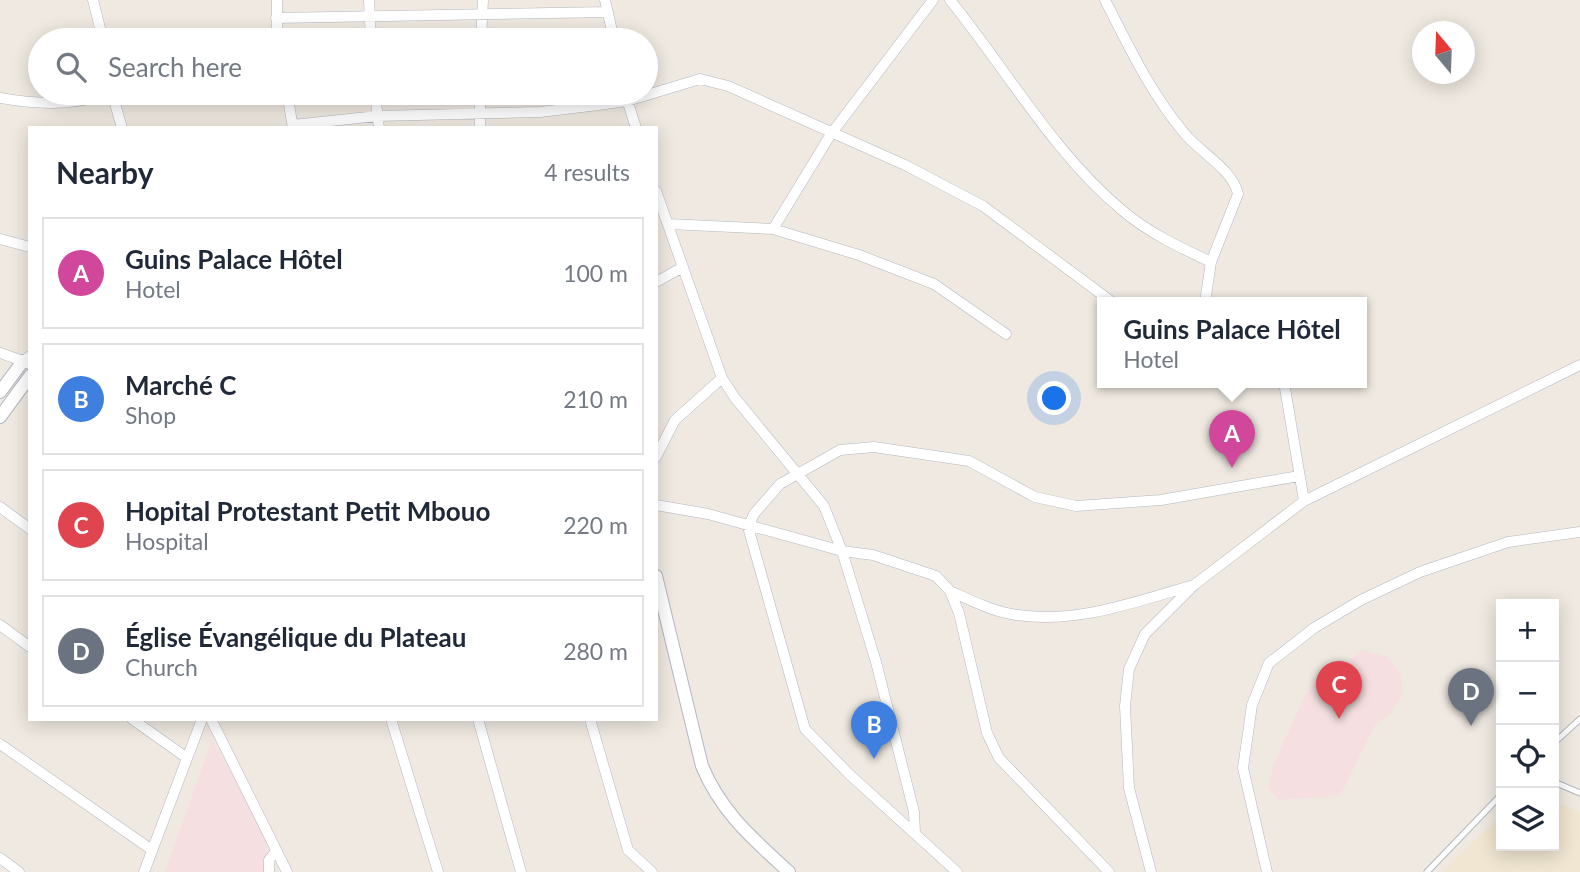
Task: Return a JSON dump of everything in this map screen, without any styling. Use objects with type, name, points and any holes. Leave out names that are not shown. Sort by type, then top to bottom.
[{"type":"street","points":[[93,0],[100,28]]},
{"type":"street","points":[[276,28],[277,0]]},
{"type":"street","points":[[369,0],[370,28]]},
{"type":"street","points":[[482,28],[483,0]]},
{"type":"street","points":[[605,0],[611,28]]},
{"type":"street","points":[[773,229],[831,134],[933,0]]},
{"type":"street","points":[[950,0],[992,51],[1059,146],[1123,211],[1168,242],[1211,262]]},
{"type":"street","points":[[1105,0],[1163,107],[1199,151],[1236,184],[1238,194],[1211,262],[1206,297]]},
{"type":"street","points":[[276,18],[608,12]]},
{"type":"street","points":[[658,89],[700,79],[728,86],[905,165],[983,206],[1105,297]]},
{"type":"street","points":[[0,98],[28,100]]},
{"type":"street","points":[[113,105],[121,126]]},
{"type":"street","points":[[289,105],[293,126],[377,116],[540,112],[580,105]]},
{"type":"street","points":[[376,105],[379,126]]},
{"type":"street","points":[[480,105],[480,126]]},
{"type":"street","points":[[629,105],[635,126]]},
{"type":"street","points":[[658,196],[722,378],[735,398],[824,506],[842,551],[902,763],[914,812],[915,833]]},
{"type":"street","points":[[668,224],[773,229],[859,255],[934,284],[1006,334]]},
{"type":"street","points":[[0,239],[28,246]]},
{"type":"street","points":[[658,281],[683,267]]},
{"type":"street","points":[[0,353],[27,360],[0,392]]},
{"type":"street","points":[[1151,872],[1129,788],[1125,706],[1129,669],[1145,634],[1194,585],[1304,501],[1580,365]]},
{"type":"street","points":[[658,453],[675,420],[722,378]]},
{"type":"street","points":[[0,417],[28,379]]},
{"type":"street","points":[[1285,388],[1304,501]]},
{"type":"street","points":[[957,872],[849,774],[806,729],[747,527],[769,494],[840,450],[874,447],[969,461],[1035,497],[1076,506],[1161,500],[1299,476]]},
{"type":"street","points":[[658,505],[708,514],[747,527],[842,551],[873,555],[914,566],[936,576],[950,592],[965,636],[987,733],[999,758],[1110,872]]},
{"type":"street","points":[[0,507],[28,528]]},
{"type":"street","points":[[1267,872],[1243,768],[1252,705],[1269,663],[1314,628],[1361,600],[1420,572],[1508,542],[1580,532]]},
{"type":"street","points":[[658,584],[702,766],[713,792],[735,822],[789,872]]},
{"type":"street","points":[[950,592],[1010,614],[1078,615],[1194,585]]},
{"type":"street","points":[[0,625],[28,646]]},
{"type":"street","points":[[135,721],[187,758]]},
{"type":"street","points":[[144,872],[201,721]]},
{"type":"street","points":[[212,721],[287,872]]},
{"type":"street","points":[[392,721],[438,872]]},
{"type":"street","points":[[479,721],[522,872]]},
{"type":"street","points":[[591,721],[628,850],[652,872]]},
{"type":"street","points":[[0,744],[152,849]]},
{"type":"street","points":[[269,872],[269,860],[276,851]]},
{"type":"street","points":[[0,858],[19,872]]},
{"type":"lane","points":[[1559,738],[1580,719]]},
{"type":"lane","points":[[1559,784],[1580,793]]},
{"type":"lane","points":[[1427,872],[1496,800]]},
{"type":"shaded area","points":[[1361,650],[1387,657],[1401,674],[1402,696],[1392,712],[1374,727],[1340,796],[1279,800],[1268,788],[1274,764],[1304,697],[1317,680],[1334,676]]},
{"type":"shaded area","points":[[212,740],[266,831],[267,872],[165,872]]},
{"type":"shaded area","points":[[1559,803],[1580,812],[1580,872],[1442,872],[1496,820],[1496,851],[1559,851]]},
{"type":"place","name":"Guins Palace Hôtel","points":[[1232,468]]},
{"type":"place","name":"Hopital Protestant Petit Mbouo","points":[[1339,719]]},
{"type":"place","name":"Église Évangélique du Plateau","points":[[1471,726]]},
{"type":"place","name":"Marché C","points":[[874,759]]}]
